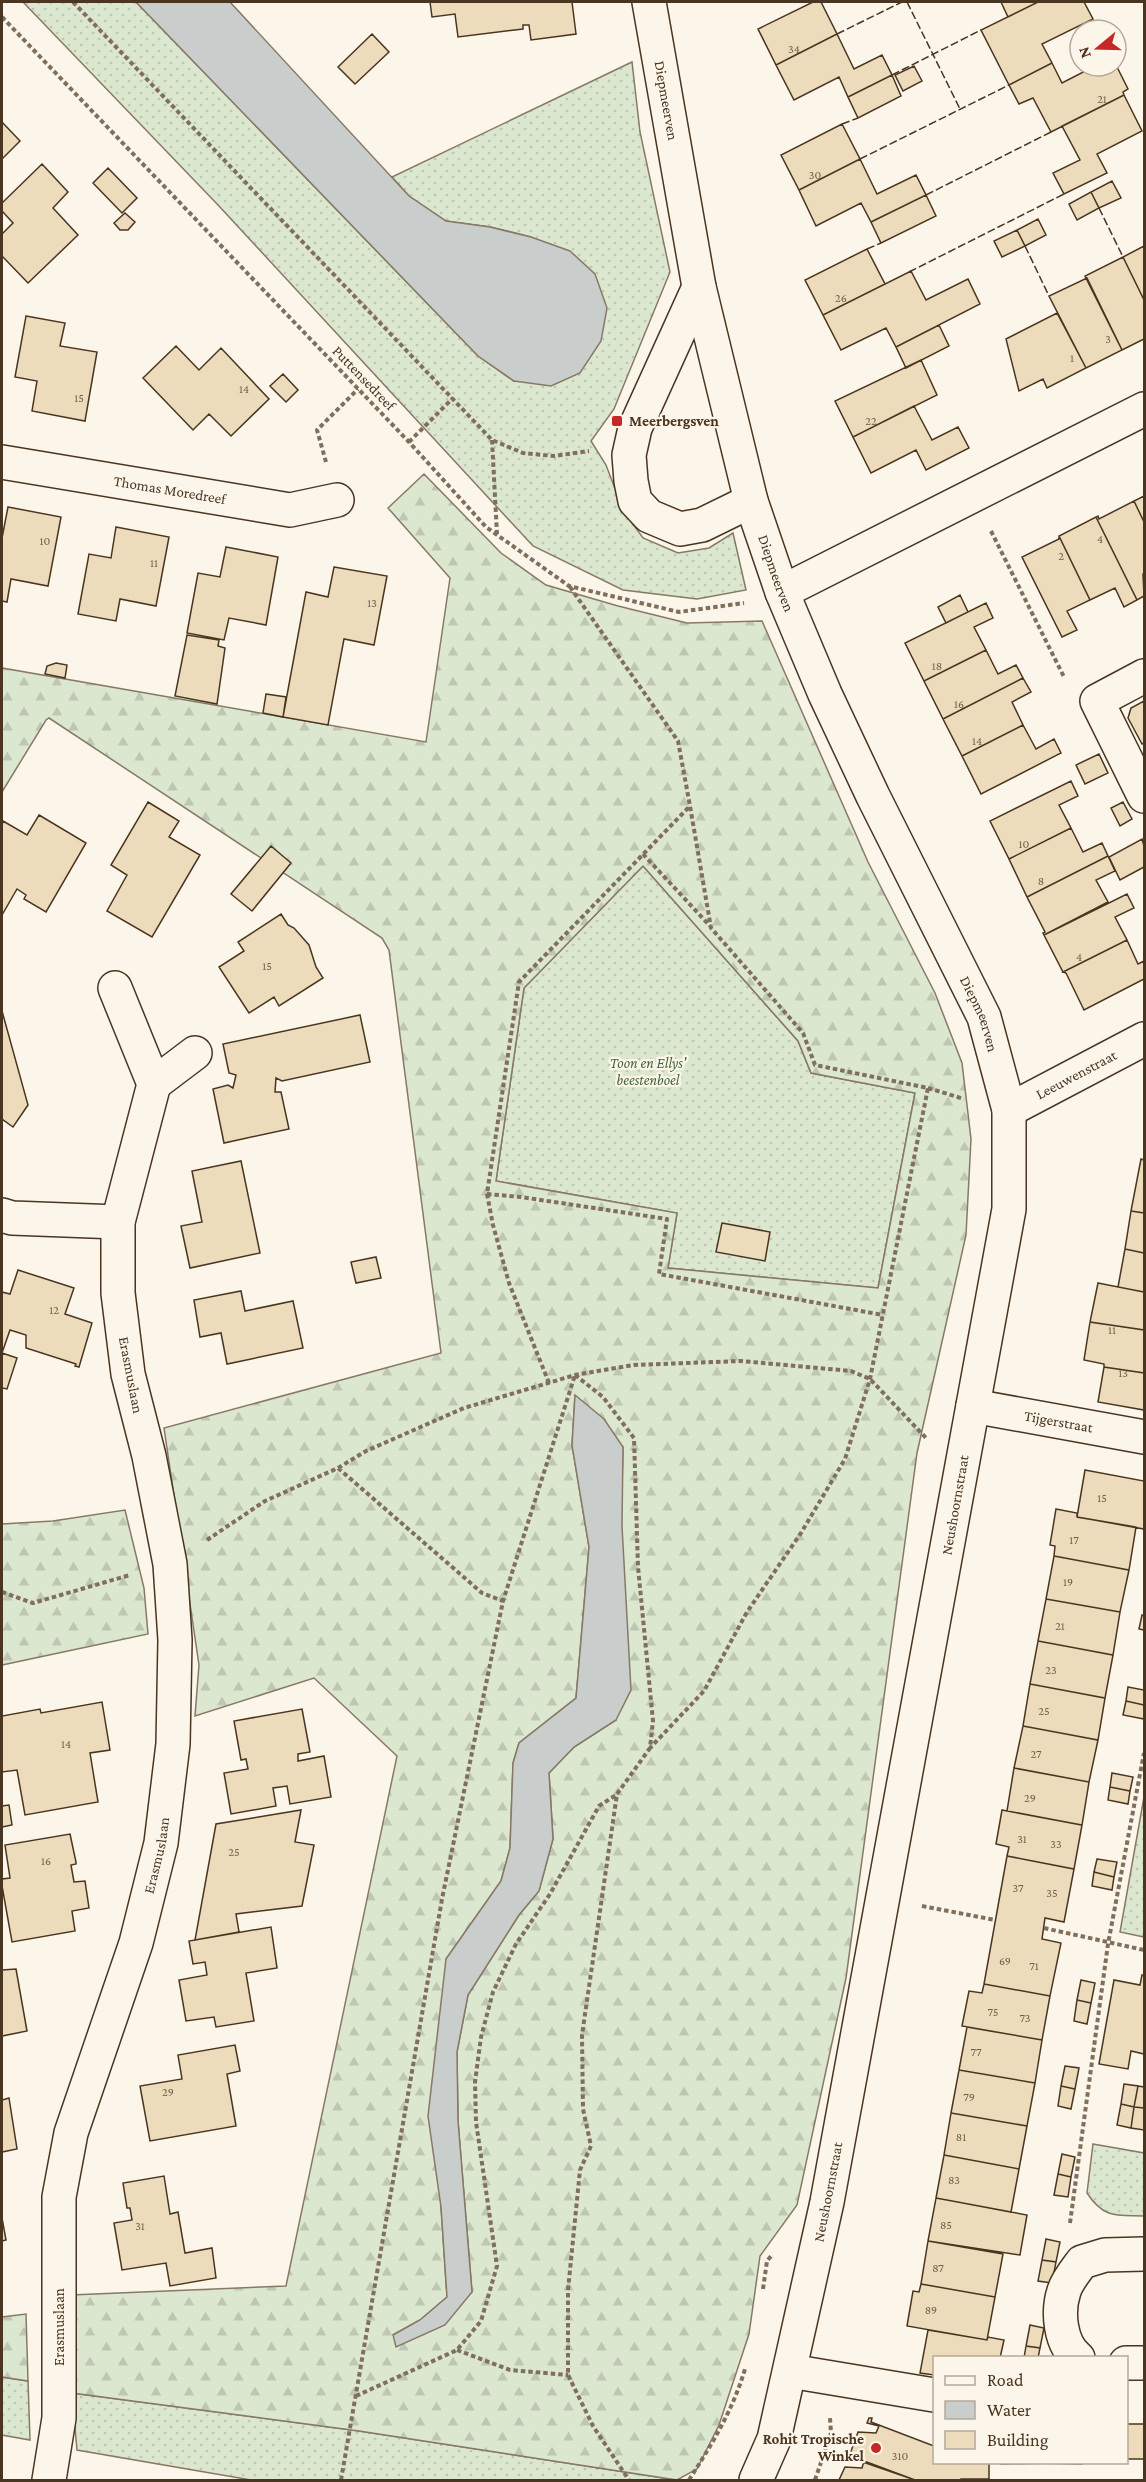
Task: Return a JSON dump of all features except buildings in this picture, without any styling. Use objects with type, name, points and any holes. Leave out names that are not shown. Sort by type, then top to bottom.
[{"type":"street","name":"Diepmeerven","points":[[649,2],[699,287],[752,501],[782,592],[825,694],[873,796],[984,1017],[1008,1110]]},
{"type":"street","points":[[699,287],[635,428],[629,455],[635,501],[649,516],[681,529],[702,525],[752,501]]},
{"type":"street","points":[[782,592],[1144,409]]},
{"type":"street","name":"Thomas Moredreef","points":[[2,462],[290,510],[337,500]]},
{"type":"street","points":[[1144,676],[1096,701],[1144,796]]},
{"type":"street","points":[[115,988],[154,1084],[195,1053]]},
{"type":"street","name":"Leeuwenstraat","points":[[1008,1110],[1144,1039]]},
{"type":"street","name":"Erasmuslaan","points":[[49,2481],[59,2418],[59,2197],[70,2133],[136,1943],[160,1843],[174,1744],[175,1641],[170,1564],[149,1456],[128,1374],[118,1293],[117,1222],[154,1084]]},
{"type":"street","name":"Neushoornstraat","points":[[756,2481],[774,2439],[827,2202],[974,1406],[1009,1209],[1008,1110]]},
{"type":"street","points":[[2,1215],[12,1218],[117,1222]]},
{"type":"street","name":"Tijgerstraat","points":[[974,1406],[1144,1437]]},
{"type":"street","points":[[1076,2356],[1068,2350],[1060,2321],[1064,2290],[1082,2262],[1105,2254],[1144,2254]]},
{"type":"street","points":[[1128,2363],[1144,2363]]},
{"type":"street","points":[[790,2371],[933,2395]]},
{"type":"path","points":[[73,2],[492,440],[523,453],[554,456],[588,451],[629,455]]},
{"type":"path","name":"Puttensedreef","points":[[2,17],[409,442],[486,527],[569,586],[679,612],[741,604],[782,592]]},
{"type":"path","points":[[337,500],[317,430],[358,389]]},
{"type":"path","points":[[409,442],[453,398]]},
{"type":"path","points":[[492,440],[497,535]]},
{"type":"path","points":[[974,495],[1074,696],[1096,701]]},
{"type":"path","points":[[569,586],[678,741],[711,928]]},
{"type":"path","points":[[549,1383],[508,1283],[487,1194],[519,982],[690,806]]},
{"type":"path","points":[[356,2396],[457,2350],[481,2321],[496,2266],[476,2122],[475,2082],[481,2037],[493,1992],[516,1944],[550,1894],[599,1806],[617,1794],[650,1748],[704,1691],[747,1612],[801,1533],[845,1458],[870,1379],[928,1088],[815,1065],[803,1033],[643,854]]},
{"type":"path","points":[[487,1194],[667,1219],[659,1274],[883,1315]]},
{"type":"path","points":[[2,1592],[33,1603],[170,1564],[265,1501],[338,1468],[366,1451],[464,1408],[574,1376],[634,1365],[741,1362],[851,1371],[870,1379],[930,1442],[965,1450]]},
{"type":"path","points":[[341,2481],[442,1899],[503,1601],[574,1376]]},
{"type":"path","points":[[574,1376],[603,1397],[634,1438],[638,1568],[653,1721],[650,1748]]},
{"type":"path","points":[[338,1468],[482,1593],[503,1601]]},
{"type":"path","points":[[1082,2262],[1069,2220],[1108,1944],[1144,1753]]},
{"type":"path","points":[[617,1794],[582,2035],[584,2109],[591,2146],[580,2170],[568,2290],[568,2375],[593,2426],[629,2481]]},
{"type":"path","points":[[882,1898],[995,1920]]},
{"type":"path","points":[[1044,1929],[1144,1950]]},
{"type":"path","points":[[457,2350],[510,2370],[568,2375]]},
{"type":"green space","points":[[23,2],[136,2],[478,356],[514,381],[531,237],[490,227],[446,221],[409,196],[392,177],[632,62],[640,132],[670,272],[614,409],[591,441],[606,465],[624,512],[643,538],[678,553],[709,548],[733,533],[746,590],[697,599],[623,590],[533,546],[219,206]]},
{"type":"green space","points":[[424,474],[501,553],[546,585],[687,623],[762,621],[868,862],[935,993],[962,1063],[971,1139],[966,1235],[917,1453],[846,1978],[797,2205],[760,2256],[749,2334],[719,2425],[697,2469],[677,2480],[359,2431],[72,2393],[71,2295],[286,2286],[397,1756],[314,1678],[195,1716],[199,1665],[164,1428],[441,1353],[389,950],[382,938],[49,718],[2,792],[2,668],[426,742],[450,578],[388,508]],"holes":[[[643,866],[798,1041],[811,1073],[915,1093],[878,1288],[668,1268],[677,1213],[496,1181],[524,988]],[[575,1396],[623,1447],[616,1720],[574,1747],[549,1773],[553,1839],[539,1891],[519,1915],[468,1995],[457,2052],[458,2121],[472,2292],[393,2335],[420,2320],[447,2297],[441,2207],[446,1959],[501,1881],[510,1848],[513,1763],[519,1743],[576,1698],[589,1547],[572,1445]]]},
{"type":"green space","name":"Toon en Ellys' beestenboel","points":[[643,866],[798,1041],[811,1073],[915,1093],[878,1288],[668,1268],[677,1213],[496,1181],[524,988]]},
{"type":"green space","points":[[125,1510],[144,1588],[148,1634],[2,1665],[2,1524],[53,1521]]},
{"type":"green space","points":[[1144,1797],[1144,1937],[1120,1932]]},
{"type":"green space","points":[[1093,2144],[1144,2153],[1144,2216],[1112,2214],[1099,2207],[1087,2193]]},
{"type":"green space","points":[[26,2314],[28,2381],[2,2377],[2,2317]]},
{"type":"green space","points":[[2,2377],[28,2381],[30,2440],[2,2435]]},
{"type":"green space","points":[[72,2393],[359,2431],[676,2480],[251,2480],[77,2450]]},
{"type":"water","points":[[136,2],[230,2],[409,196],[446,221],[490,227],[531,237],[570,251],[595,274],[607,308],[601,341],[580,373],[551,386],[514,381],[478,356]]},
{"type":"water","points":[[575,1395],[604,1419],[623,1447],[622,1526],[631,1690],[616,1720],[574,1747],[549,1773],[553,1839],[539,1891],[519,1915],[468,1995],[457,2052],[458,2121],[472,2292],[445,2325],[396,2347],[393,2335],[420,2320],[447,2297],[441,2207],[428,2116],[446,1959],[501,1881],[510,1848],[513,1763],[519,1743],[576,1698],[589,1547],[572,1445]]},
{"type":"fence","points":[[837,34],[902,2]]},
{"type":"fence","points":[[907,2],[960,109]]},
{"type":"fence","points":[[892,75],[981,30]]},
{"type":"fence","points":[[860,159],[1009,85]]},
{"type":"fence","points":[[842,124],[858,118]]},
{"type":"fence","points":[[926,195],[1051,132]]},
{"type":"fence","points":[[909,272],[1064,194]]},
{"type":"fence","points":[[1099,208],[1123,257]]},
{"type":"fence","points":[[867,249],[881,243]]},
{"type":"fence","points":[[1025,246],[1049,296]]},
{"type":"place","name":"Meerbergsven","points":[[617,421]]},
{"type":"place","name":"Rohit Tropische Winkel","points":[[876,2448]]}]
